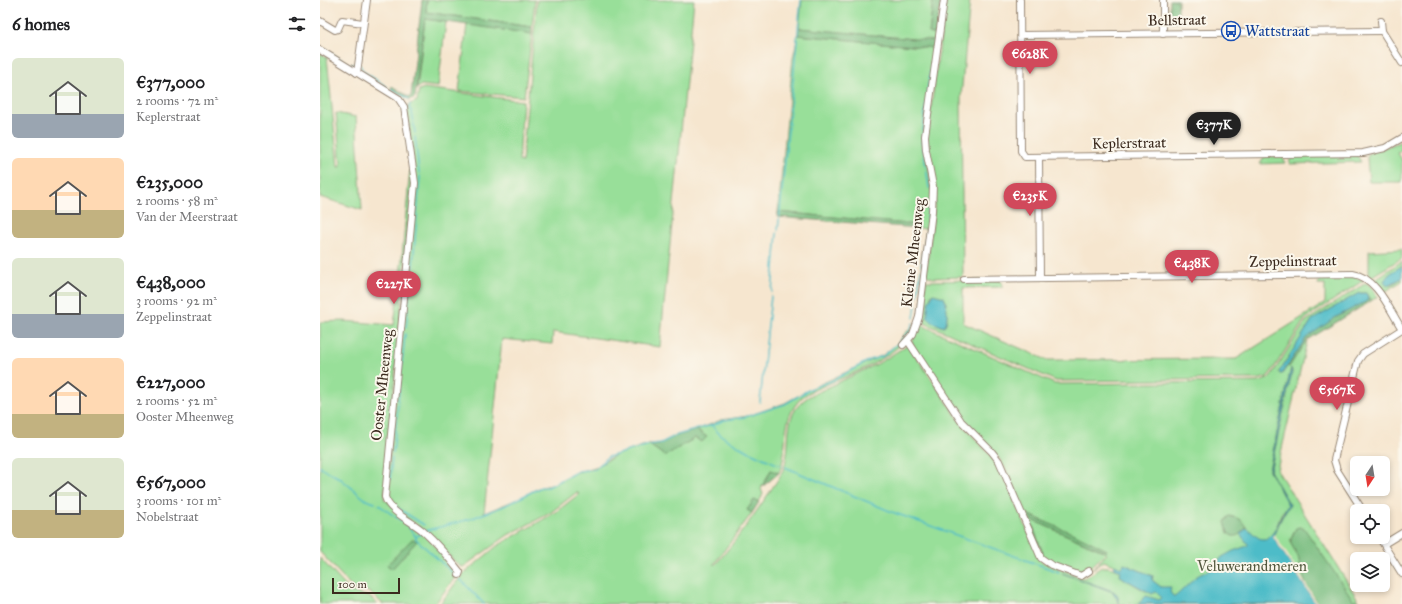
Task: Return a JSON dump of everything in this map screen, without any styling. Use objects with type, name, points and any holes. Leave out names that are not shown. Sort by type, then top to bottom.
[{"type":"street","points":[[357,73],[367,0]]},
{"type":"street","name":"Kleine Mheenweg","points":[[944,0],[925,136],[934,194],[918,317],[913,334],[906,343],[961,421],[999,461],[1041,558],[1051,565],[1081,576],[1089,571]]},
{"type":"street","points":[[1020,0],[1020,35]]},
{"type":"street","points":[[1163,0],[1163,34]]},
{"type":"street","points":[[320,21],[334,30],[338,29],[342,20],[363,23]]},
{"type":"street","points":[[1381,21],[1382,31],[1402,63]]},
{"type":"street","name":"Bellstraat","points":[[1020,35],[1382,31]]},
{"type":"street","name":"Keplerstraat","points":[[1020,35],[1022,154],[1024,157],[1363,152],[1385,148],[1402,138]]},
{"type":"street","name":"Ooster Mheenweg","points":[[320,50],[398,98],[403,104],[414,173],[413,207],[385,497],[389,506],[420,529],[452,561],[460,572],[459,575]]},
{"type":"street","points":[[1039,157],[1040,277]]},
{"type":"street","name":"Zeppelinstraat","points":[[964,279],[1353,274],[1362,276],[1374,285],[1402,329]]},
{"type":"street","points":[[1359,504],[1337,470],[1334,460],[1358,361],[1363,354],[1402,329]]},
{"type":"street","points":[[1390,540],[1402,533]]},
{"type":"street","points":[[1384,544],[1402,574]]},
{"type":"green space","points":[[422,0],[427,0],[426,12],[532,27],[532,34],[425,19],[415,97],[410,100],[391,88],[392,86],[409,97],[411,96]]},
{"type":"green space","points":[[427,0],[535,0],[532,27],[426,12]]},
{"type":"green space","points":[[537,0],[694,0],[660,347],[553,332],[552,344],[502,339],[484,513],[520,498],[538,488],[554,484],[574,473],[598,466],[616,455],[648,444],[665,456],[695,438],[702,442],[707,437],[697,430],[721,420],[748,416],[785,403],[810,389],[883,355],[897,344],[906,332],[913,328],[907,338],[888,355],[851,375],[811,392],[797,403],[788,420],[784,455],[779,473],[771,470],[761,489],[763,494],[759,502],[754,500],[747,510],[752,513],[714,564],[715,565],[743,530],[780,476],[786,460],[790,422],[793,413],[799,405],[808,397],[879,363],[906,346],[909,346],[961,423],[1000,466],[1040,560],[1083,578],[1103,567],[1113,568],[1121,571],[1120,576],[1145,591],[1156,583],[1152,580],[1153,576],[1124,564],[1122,569],[1104,561],[1092,569],[1107,554],[1106,553],[1082,575],[1048,562],[1041,557],[1043,553],[1030,519],[1105,552],[1107,550],[1028,514],[1024,516],[1006,470],[999,458],[962,421],[914,348],[912,342],[919,324],[1055,384],[1259,382],[1268,379],[1273,373],[1306,321],[1366,283],[1372,287],[1377,297],[1371,301],[1366,293],[1359,293],[1312,320],[1279,373],[1282,374],[1287,366],[1289,367],[1306,340],[1277,470],[1350,587],[1350,592],[1353,592],[1357,598],[1354,601],[1302,527],[1296,528],[1291,539],[1291,544],[1298,556],[1300,565],[1324,604],[440,604],[461,576],[497,546],[556,512],[579,494],[577,492],[550,513],[508,535],[463,567],[458,565],[424,530],[389,505],[386,495],[416,183],[407,109],[408,105],[417,101],[419,90],[424,88],[523,101],[519,161],[522,162]],"holes":[[[1291,368],[1292,372],[1270,471],[1290,505],[1283,514],[1275,532],[1281,514],[1288,505],[1269,470]],[[1229,516],[1240,519],[1244,524],[1229,534],[1225,522]]]},
{"type":"green space","points":[[802,0],[933,0],[929,33],[936,35],[935,41],[799,28]]},
{"type":"green space","points":[[933,0],[941,0],[936,35],[929,33]]},
{"type":"green space","points":[[946,0],[970,0],[961,97],[963,277],[933,278],[926,275],[935,201],[927,137]]},
{"type":"green space","points":[[1170,0],[1178,0],[1178,22],[1170,22]]},
{"type":"green space","points":[[425,19],[446,22],[438,87],[421,85],[417,89]]},
{"type":"green space","points":[[467,24],[532,34],[524,97],[459,91]]},
{"type":"green space","points":[[799,28],[935,41],[934,48],[798,35]]},
{"type":"green space","points":[[798,35],[934,48],[933,72],[924,126],[932,194],[928,229],[918,228],[918,225],[778,212],[793,58]]},
{"type":"green space","points":[[320,53],[327,57],[338,167],[341,167],[336,113],[356,117],[362,210],[320,197]]},
{"type":"green space","points":[[1402,141],[1402,150],[1398,153],[1402,160],[1402,182],[1369,182],[1368,154]]},
{"type":"green space","points":[[1357,155],[1361,162],[1289,164],[1291,156]]},
{"type":"green space","points":[[1265,156],[1283,156],[1285,163],[1260,164]]},
{"type":"green space","points":[[410,168],[413,172],[384,499],[413,524],[437,548],[454,569],[456,576],[435,604],[383,604],[369,592],[354,589],[320,552],[320,322],[343,321],[394,325]]},
{"type":"green space","points":[[778,212],[919,225],[918,228],[777,217]]},
{"type":"green space","points":[[1402,249],[1402,258],[1369,278],[1369,251]]},
{"type":"green space","points":[[1402,261],[1402,266],[1388,275],[1390,286],[1402,278],[1402,281],[1383,293],[1374,280]]},
{"type":"green space","points":[[1319,276],[1352,276],[1364,280],[1305,319],[1272,371],[1267,377],[1260,379],[1056,381],[920,321],[926,281],[999,280],[1002,282],[1002,287],[963,288],[963,323],[1047,360],[1236,359],[1325,303],[1325,284],[1318,284]],"holes":[[[933,294],[944,297],[947,312],[947,320],[944,327],[933,322],[927,316],[931,295]]]},
{"type":"green space","points":[[1368,297],[1371,301],[1306,341],[1289,367],[1287,366],[1306,337],[1313,331],[1368,299]]},
{"type":"green space","points":[[697,430],[707,437],[702,442],[695,438],[665,456],[648,444],[659,444],[675,436]]},
{"type":"green space","points":[[771,470],[779,473],[762,487]]},
{"type":"green space","points":[[754,500],[759,502],[752,513],[747,510]]},
{"type":"green space","points":[[1026,514],[1077,535],[1107,550],[1106,552],[1030,519],[1043,555],[1024,516]]},
{"type":"green space","points":[[1229,516],[1240,519],[1247,528],[1237,536],[1232,536],[1228,533],[1225,522]]},
{"type":"green space","points":[[1296,528],[1304,528],[1354,601],[1357,598],[1361,604],[1318,604],[1306,586],[1298,556],[1291,544],[1291,539]]},
{"type":"green space","points":[[412,539],[417,541],[392,569],[387,565]]},
{"type":"green space","points":[[320,558],[350,591],[370,597],[377,604],[320,604]]},
{"type":"water","points":[[1402,266],[1402,278],[1387,286],[1384,281],[1392,272]]},
{"type":"water","points":[[1359,293],[1366,293],[1368,297],[1367,301],[1336,317],[1306,338],[1282,374],[1280,374],[1279,372],[1312,320]]},
{"type":"water","points":[[933,294],[944,297],[945,300],[947,316],[944,327],[932,322],[927,316],[929,301]]},
{"type":"water","name":"Veluwerandmeren","points":[[1291,368],[1292,372],[1270,471],[1290,505],[1273,536],[1316,604],[1138,604],[1146,596],[1159,600],[1161,597],[1156,592],[1152,594],[1119,576],[1121,571],[1114,568],[1114,565],[1122,568],[1124,564],[1153,576],[1152,580],[1161,587],[1171,587],[1170,592],[1173,596],[1176,596],[1197,576],[1213,568],[1222,557],[1247,546],[1248,544],[1240,534],[1247,528],[1259,538],[1264,539],[1273,533],[1288,505],[1269,470]]},
{"type":"water","points":[[1062,573],[1113,591],[1117,594],[1120,604],[1113,592]]},
{"type":"pier","points":[[1274,534],[1318,604],[1316,604],[1273,536]]},
{"type":"waterway","points":[[778,230],[801,0]]},
{"type":"waterway","points":[[927,92],[935,44]]},
{"type":"waterway","points":[[325,50],[350,65],[355,64]]},
{"type":"waterway","points":[[360,65],[364,72],[387,87]]},
{"type":"waterway","points":[[391,89],[409,99]]},
{"type":"waterway","points":[[926,103],[922,139],[929,188]]},
{"type":"waterway","points":[[410,104],[409,108],[412,112],[415,133]]},
{"type":"waterway","points":[[415,137],[419,173]]},
{"type":"waterway","points":[[412,277],[420,176]]},
{"type":"waterway","points":[[927,223],[929,203]]},
{"type":"waterway","points":[[921,266],[927,229]]},
{"type":"waterway","points":[[772,292],[777,233]]},
{"type":"waterway","points":[[917,297],[921,270]]},
{"type":"waterway","points":[[406,327],[411,280]]},
{"type":"waterway","points":[[760,402],[771,296]]},
{"type":"waterway","points":[[914,318],[916,304]]},
{"type":"waterway","points":[[425,531],[470,519],[504,506],[541,487],[548,487],[578,471],[595,469],[608,457],[652,444],[661,443],[677,435],[725,420],[745,417],[785,404],[810,389],[833,380],[870,360],[883,356],[909,332],[913,323]]},
{"type":"waterway","points":[[398,401],[405,334]]},
{"type":"waterway","points":[[393,453],[398,404]]},
{"type":"waterway","points":[[712,425],[717,431],[733,443],[782,466]]},
{"type":"waterway","points":[[390,479],[392,457]]},
{"type":"waterway","points":[[320,467],[341,479],[366,500],[375,503]]},
{"type":"waterway","points":[[785,467],[892,512],[1059,572]]},
{"type":"waterway","points":[[379,505],[408,526],[416,539],[456,576]]},
{"type":"waterway","points":[[393,505],[424,525]]},
{"type":"waterway","points":[[416,537],[421,533]]},
{"type":"waterway","points":[[460,579],[484,604]]},
{"type":"place","name":"Wattstraat","points":[[1231,31]]}]
